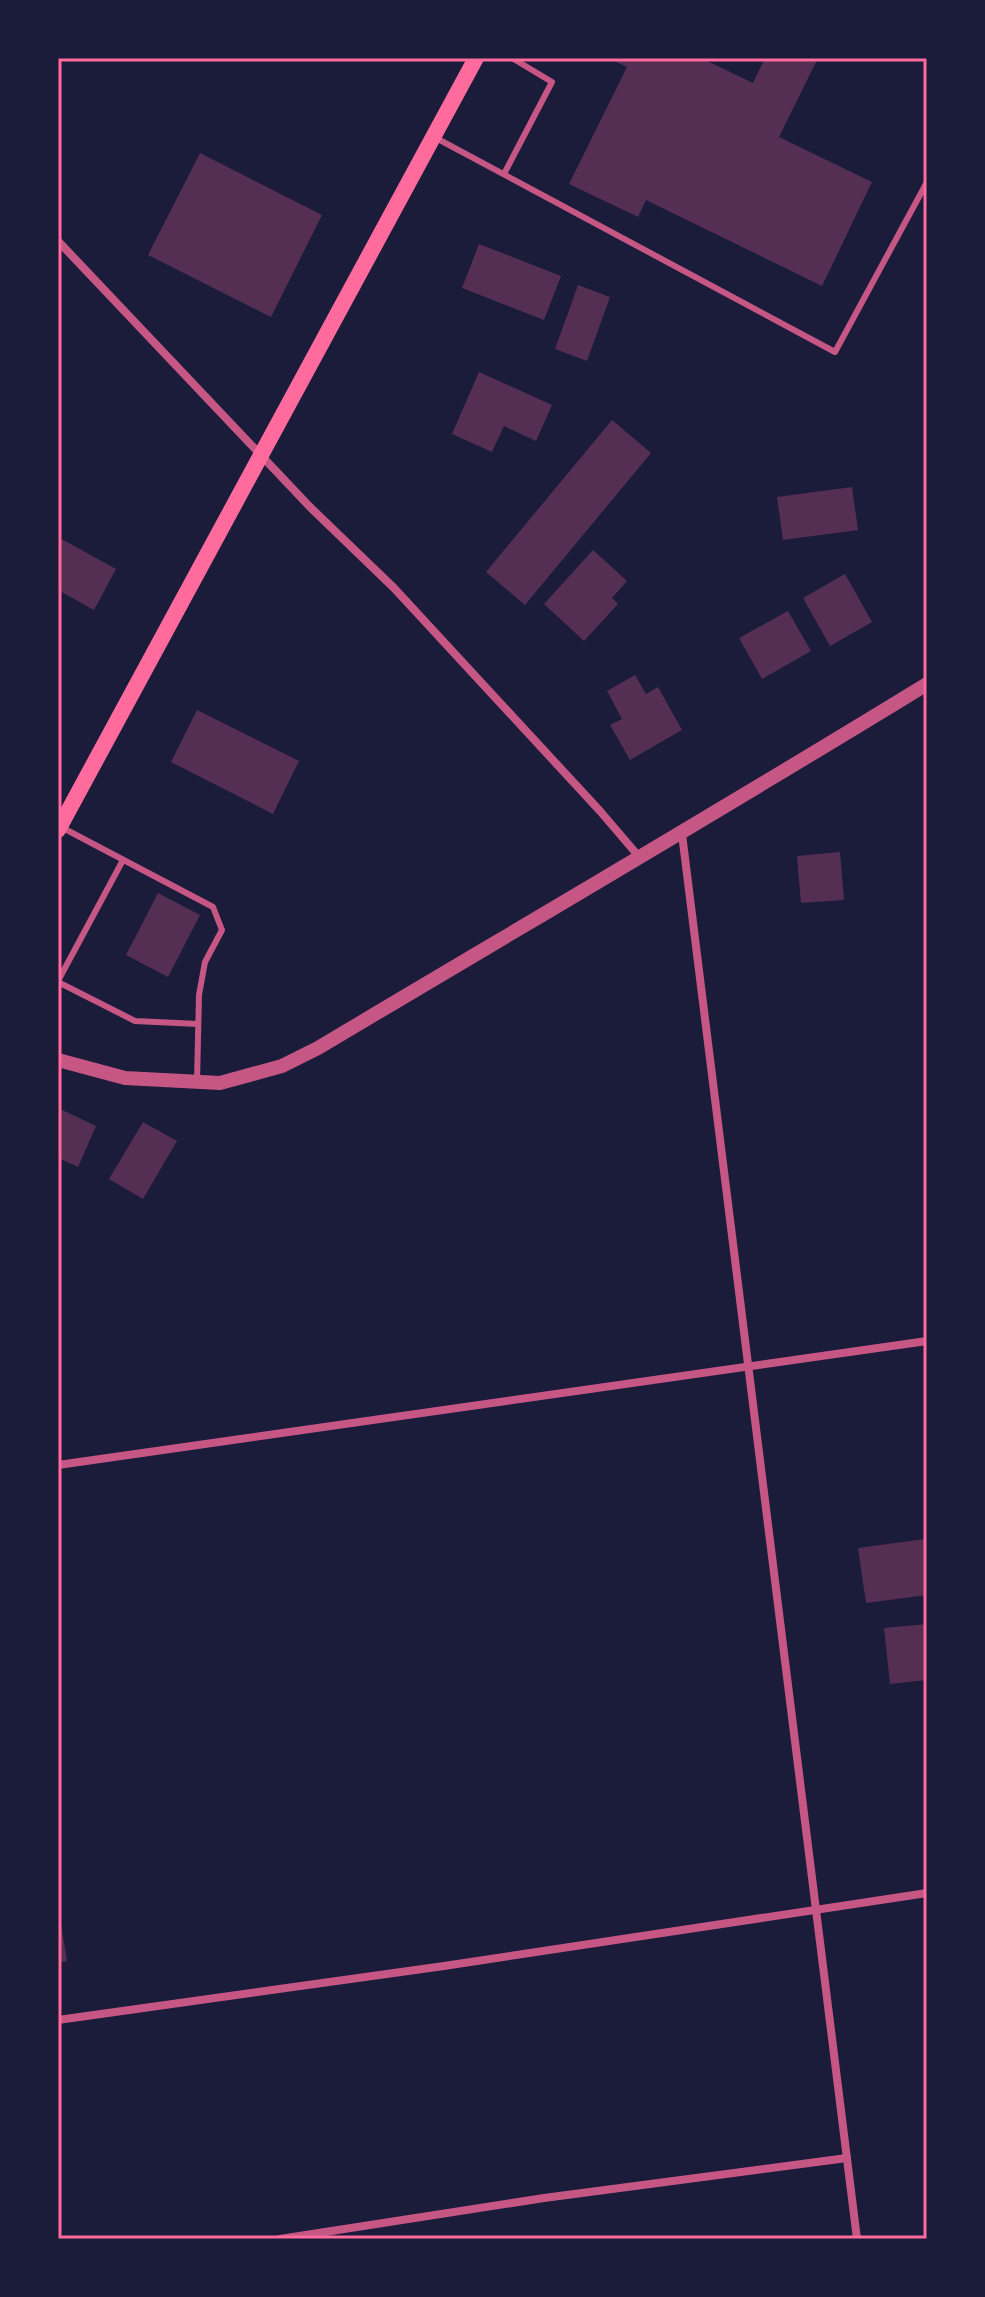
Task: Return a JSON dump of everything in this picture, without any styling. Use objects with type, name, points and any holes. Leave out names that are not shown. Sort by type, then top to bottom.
[{"type":"main road","points":[[59,828],[476,58]]},
{"type":"street","points":[[58,241],[260,455],[394,588],[641,859]]},
{"type":"street","points":[[58,1060],[125,1078],[220,1083],[282,1066],[641,859],[927,684]]},
{"type":"street","points":[[682,834],[857,2239]]},
{"type":"street","points":[[58,1465],[927,1341]]},
{"type":"street","points":[[58,2020],[927,1893]]},
{"type":"street","points":[[280,2239],[544,2198],[847,2158]]},
{"type":"lane","points":[[504,174],[552,82],[512,58]]},
{"type":"lane","points":[[433,136],[835,352],[927,182]]},
{"type":"lane","points":[[59,828],[213,907],[222,930],[205,962],[199,995],[197,1081]]},
{"type":"lane","points":[[123,860],[58,981],[135,1021],[198,1024]]},
{"type":"building","points":[[608,58],[701,58],[753,83],[765,58],[818,58],[779,137],[872,182],[822,286],[646,200],[638,217],[569,184],[627,67]]},
{"type":"building","points":[[200,153],[322,215],[271,317],[148,255]]},
{"type":"building","points":[[479,244],[561,276],[544,320],[462,288]]},
{"type":"building","points":[[578,285],[610,297],[587,361],[555,349]]},
{"type":"building","points":[[479,372],[552,405],[536,441],[504,426],[492,452],[452,434]]},
{"type":"building","points":[[612,420],[651,453],[525,605],[486,572]]},
{"type":"building","points":[[852,487],[858,530],[783,540],[777,497]]},
{"type":"building","points":[[58,537],[116,569],[94,610],[58,590]]},
{"type":"building","points":[[593,550],[627,581],[612,598],[618,604],[584,641],[544,604]]},
{"type":"building","points":[[845,574],[872,622],[830,646],[803,598]]},
{"type":"building","points":[[788,611],[811,651],[762,679],[739,638]]},
{"type":"building","points":[[635,675],[646,694],[658,687],[682,730],[630,760],[610,725],[622,719],[607,691]]},
{"type":"building","points":[[197,710],[299,761],[273,814],[171,762]]},
{"type":"building","points":[[840,852],[844,900],[801,903],[797,856]]},
{"type":"building","points":[[158,893],[200,915],[168,977],[126,955]]},
{"type":"building","points":[[58,1108],[96,1126],[78,1167],[58,1158]]},
{"type":"building","points":[[143,1122],[177,1141],[143,1199],[109,1179]]},
{"type":"building","points":[[925,1539],[927,1595],[866,1603],[858,1548]]},
{"type":"building","points":[[927,1624],[927,1680],[890,1684],[884,1628]]},
{"type":"building","points":[[58,1918],[67,1961],[58,1963]]}]
